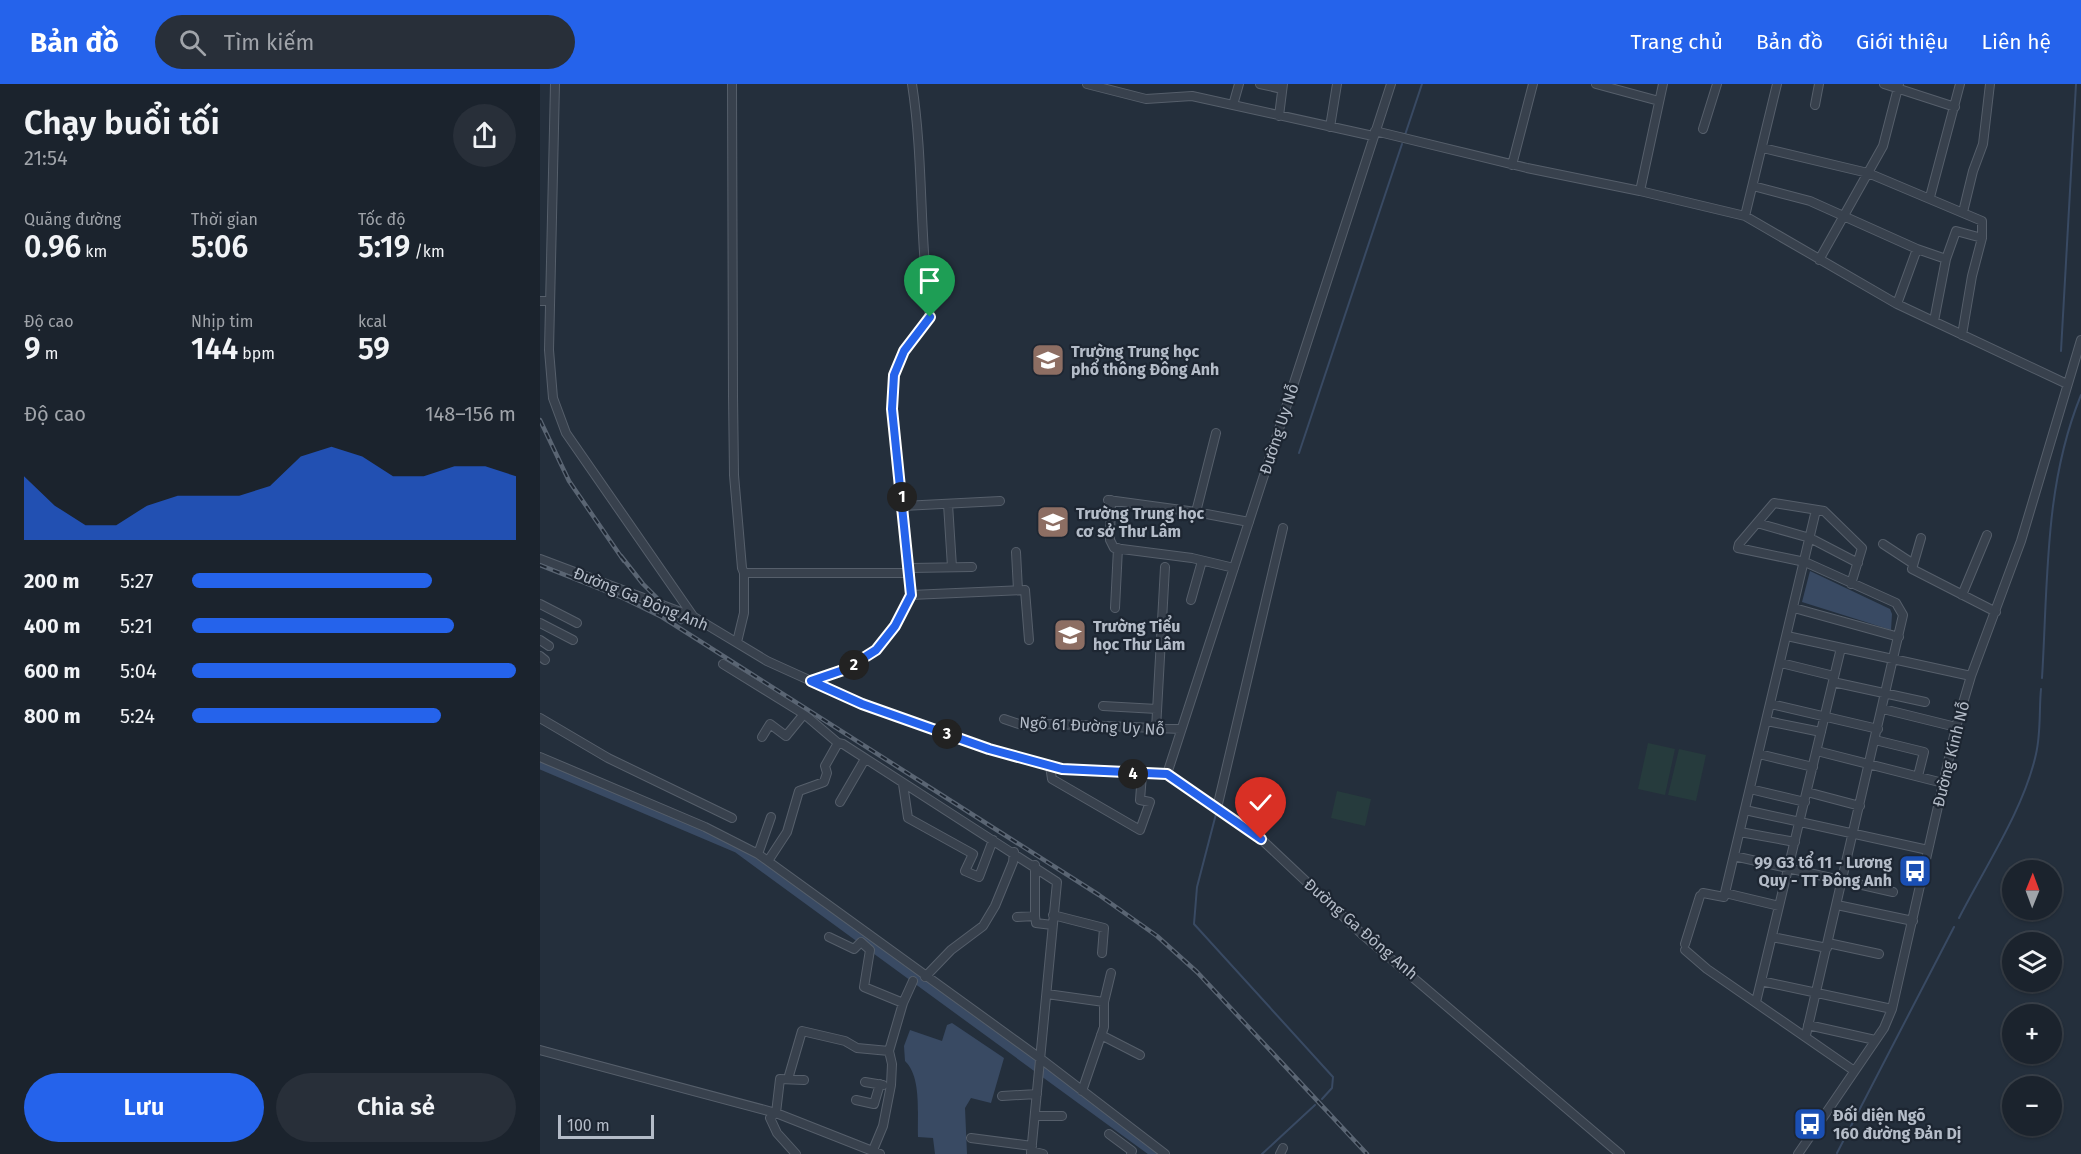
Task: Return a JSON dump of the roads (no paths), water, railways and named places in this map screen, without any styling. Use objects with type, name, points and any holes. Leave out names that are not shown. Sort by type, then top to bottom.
[{"type":"street","points":[[555,84],[549,301],[553,398],[566,433],[694,617]]},
{"type":"street","points":[[732,84],[734,475],[741,564],[744,573],[744,613],[737,642]]},
{"type":"street","points":[[811,681],[846,669],[876,650],[895,626],[911,595],[892,409],[894,375],[904,351],[930,317],[921,219],[917,112],[912,84]]},
{"type":"street","points":[[1087,84],[1146,99],[1192,96],[1640,191],[1745,216],[1897,304],[2067,384]]},
{"type":"street","points":[[1125,93],[1126,84]]},
{"type":"street","points":[[1233,105],[1239,84]]},
{"type":"street","points":[[1260,84],[1282,86],[1279,116]]},
{"type":"street","points":[[1330,127],[1337,84]]},
{"type":"street","name":"Đường Uy Nỗ","points":[[1167,774],[1391,84]]},
{"type":"street","points":[[1512,165],[1533,84]]},
{"type":"street","points":[[1596,84],[1659,101]]},
{"type":"street","points":[[1640,191],[1663,84]]},
{"type":"street","points":[[1704,129],[1717,84]]},
{"type":"street","points":[[1745,216],[1777,84]]},
{"type":"street","points":[[1815,105],[1819,84]]},
{"type":"street","points":[[1884,84],[1899,86],[1955,107]]},
{"type":"street","points":[[1930,197],[1960,84]]},
{"type":"street","points":[[1963,212],[1973,171],[1983,144],[1990,84]]},
{"type":"street","points":[[1818,260],[1883,146],[1899,86]]},
{"type":"street","points":[[1763,148],[1868,173],[1930,197],[1982,221],[1982,238],[1972,276],[1962,334]]},
{"type":"street","points":[[1753,186],[1810,201],[1917,249],[1946,259]]},
{"type":"street","points":[[1934,321],[1946,259],[1956,231],[1982,238]]},
{"type":"street","points":[[1897,304],[1917,249]]},
{"type":"street","points":[[540,301],[549,301]]},
{"type":"street","name":"Đường Kính Nỗ","points":[[1798,1154],[1875,1040],[1892,1009],[1956,727],[1971,676],[2021,541],[2081,340]]},
{"type":"street","points":[[1196,512],[1216,433]]},
{"type":"street","points":[[1234,568],[1114,548],[1110,540],[1109,500],[1249,522]]},
{"type":"street","points":[[903,506],[1000,501]]},
{"type":"street","points":[[1806,1035],[1903,615],[1896,603],[1851,584],[1804,562],[1738,548],[1774,503],[1824,511],[1862,548],[1851,584]]},
{"type":"street","points":[[948,504],[952,567]]},
{"type":"street","points":[[1816,510],[1725,897],[1701,895],[1685,947],[1707,969],[1806,1035],[1853,1070]]},
{"type":"street","points":[[1757,524],[1810,538],[1858,563]]},
{"type":"street","points":[[1217,808],[1283,528]]},
{"type":"street","points":[[1962,595],[1987,535]]},
{"type":"street","points":[[1921,538],[1912,569],[1996,612]]},
{"type":"street","points":[[1883,544],[1912,563]]},
{"type":"street","points":[[1115,608],[1118,548]]},
{"type":"street","points":[[1016,552],[1018,591]]},
{"type":"street","name":"Đường Ga Đông Anh","points":[[540,559],[694,617],[767,662],[865,705],[989,749],[1062,769],[1167,774],[1261,839],[1363,934],[1620,1154]]},
{"type":"street","points":[[1191,600],[1202,561]]},
{"type":"street","points":[[744,573],[910,571],[972,567]]},
{"type":"street","points":[[1156,729],[1165,567]]},
{"type":"street","points":[[911,595],[1025,590],[1029,640]]},
{"type":"street","points":[[540,604],[577,623]]},
{"type":"street","points":[[1794,608],[1899,637]]},
{"type":"street","points":[[540,623],[573,640]]},
{"type":"street","points":[[1787,636],[1971,676]]},
{"type":"street","points":[[540,640],[549,646]]},
{"type":"street","points":[[1756,1002],[1841,648]]},
{"type":"street","points":[[1781,663],[1886,695],[1925,702]]},
{"type":"street","points":[[723,664],[804,714],[838,743],[1035,865],[1057,882],[1031,1150]]},
{"type":"street","points":[[1771,704],[1878,729]]},
{"type":"street","points":[[1103,706],[1157,709]]},
{"type":"street","points":[[1883,709],[1956,727]]},
{"type":"street","points":[[762,737],[770,724],[786,736],[804,714]]},
{"type":"street","points":[[540,718],[610,759],[732,818]]},
{"type":"street","name":"Ngõ 61 Đường Uy Nỗ","points":[[1004,719],[1022,725],[1054,724],[1181,729]]},
{"type":"street","points":[[1767,721],[1821,732]]},
{"type":"street","points":[[1875,741],[1924,752],[1918,776]]},
{"type":"street","points":[[768,861],[787,831],[799,791],[824,782],[827,772],[825,766],[838,743]]},
{"type":"street","points":[[1817,751],[1943,783]]},
{"type":"street","points":[[1759,754],[1813,767]]},
{"type":"street","points":[[540,757],[715,832],[758,854],[1041,1060],[1165,1154]]},
{"type":"street","points":[[840,802],[865,759]]},
{"type":"street","points":[[1050,766],[1052,779],[1140,830],[1150,802],[1140,800],[1142,774]]},
{"type":"street","points":[[903,784],[908,818],[973,854],[965,871],[979,877],[993,840]]},
{"type":"street","points":[[1750,789],[1805,802]]},
{"type":"street","points":[[1807,792],[1860,806]]},
{"type":"street","points":[[1745,810],[1928,850]]},
{"type":"street","points":[[758,854],[771,817]]},
{"type":"street","points":[[1740,832],[1795,842]]},
{"type":"street","points":[[925,977],[951,950],[983,926],[995,906],[1013,862],[1014,852]]},
{"type":"street","points":[[1734,856],[1893,892]]},
{"type":"street","points":[[1035,865],[1036,923],[1052,925]]},
{"type":"street","points":[[1725,893],[1779,906]]},
{"type":"street","points":[[1837,905],[1913,921]]},
{"type":"street","points":[[1053,915],[1104,928],[1102,953]]},
{"type":"street","points":[[1017,917],[1035,916]]},
{"type":"street","points":[[829,937],[854,949],[861,942],[870,950],[864,987],[903,1003]]},
{"type":"street","points":[[1772,937],[1879,954]]},
{"type":"street","points":[[1082,1091],[1101,1035],[1104,1002],[1111,973]]},
{"type":"street","points":[[540,1050],[776,1113],[877,1152],[891,1085],[892,1064],[889,1051],[903,1003],[913,981]]},
{"type":"street","points":[[1761,981],[1892,1009]]},
{"type":"street","points":[[1047,994],[1104,1002]]},
{"type":"street","points":[[1808,1025],[1875,1040]]},
{"type":"street","points":[[788,1079],[802,1031],[845,1041],[857,1048],[889,1051]]},
{"type":"street","points":[[1101,1035],[1140,1055]]},
{"type":"street","points":[[796,1154],[777,1133],[770,1118],[776,1113],[780,1079],[804,1080]]},
{"type":"street","points":[[865,1082],[891,1085]]},
{"type":"street","points":[[856,1100],[874,1104],[880,1084]]},
{"type":"street","points":[[1002,1096],[1036,1094]]},
{"type":"street","points":[[1035,1116],[1062,1116]]},
{"type":"street","points":[[1109,1134],[1132,1151],[1131,1154]]},
{"type":"street","points":[[971,1138],[1043,1154]]},
{"type":"water","points":[[1810,571],[1890,609],[1891,630],[1802,602]]},
{"type":"water","points":[[952,1023],[1004,1058],[991,1103],[971,1098],[965,1108],[967,1154],[935,1154],[933,1138],[918,1137],[916,1086],[905,1061],[904,1046],[910,1030],[942,1041],[947,1025]]},
{"type":"waterway","points":[[1405,135],[1422,84]]},
{"type":"waterway","points":[[2061,351],[2076,84]]},
{"type":"waterway","points":[[1299,453],[1402,144]]},
{"type":"waterway","points":[[2042,678],[2047,570],[2054,499],[2069,429],[2081,395]]},
{"type":"waterway","points":[[1959,918],[2003,838],[2023,796],[2039,738],[2041,689]]},
{"type":"waterway","points":[[540,763],[738,847],[1158,1154]]},
{"type":"waterway","points":[[1216,814],[1197,887],[1194,924],[1333,1077],[1332,1088],[1322,1099]]},
{"type":"waterway","points":[[1837,1153],[1954,927]]},
{"type":"waterway","points":[[1262,1154],[1315,1105]]},
{"type":"railway","points":[[540,420],[569,481],[624,561]]},
{"type":"railway","points":[[621,556],[643,584],[681,622]]},
{"type":"railway","points":[[540,565],[623,598],[662,617],[1099,895],[1157,936],[1197,972],[1367,1154]]},
{"type":"place","name":"Trường Trung học phổ thông Đông Anh","points":[[1048,360]]},
{"type":"place","name":"Trường Trung học cơ sở Thư Lâm","points":[[1053,522]]},
{"type":"place","name":"Trường Tiểu học Thư Lâm","points":[[1070,635]]},
{"type":"place","name":"99 G3 tổ 11 - Lương Quy - TT Đông Anh","points":[[1915,871]]},
{"type":"place","name":"Đối diện Ngõ 160 đường Đản Dị","points":[[1810,1124]]}]
